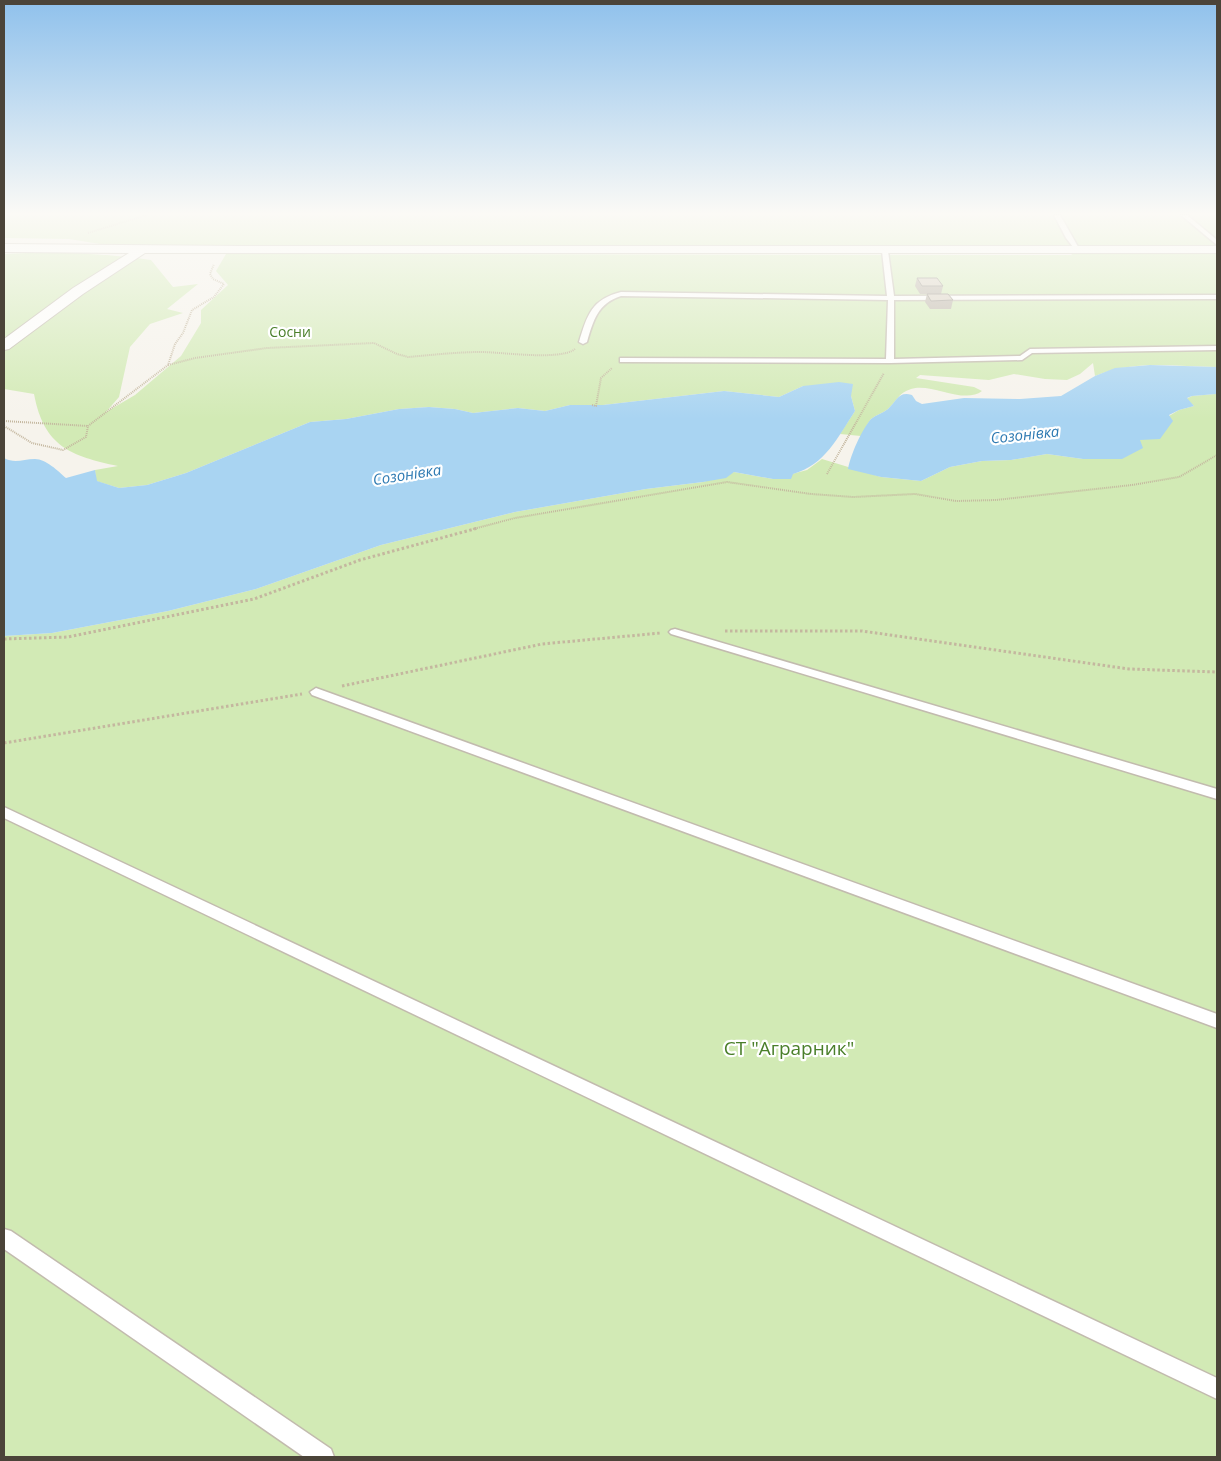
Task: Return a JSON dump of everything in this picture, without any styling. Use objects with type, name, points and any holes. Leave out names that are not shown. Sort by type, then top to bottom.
[{"type":"street","points":[[4,346],[90,283]]},
{"type":"lane","points":[[889,283],[891,298],[890,361]]},
{"type":"lane","points":[[583,342],[590,316],[607,297],[621,294],[789,299],[1025,296],[1217,297]]},
{"type":"lane","points":[[623,360],[890,361],[1022,358],[1030,351],[1217,348]]},
{"type":"lane","points":[[675,632],[1217,794]]},
{"type":"lane","points":[[316,692],[1217,1021]]},
{"type":"lane","points":[[4,812],[1217,1389]]},
{"type":"lane","points":[[4,1238],[323,1457]]},
{"type":"path","points":[[168,366],[175,344],[183,334],[192,310],[214,297],[224,284],[222,283]]},
{"type":"path","points":[[4,421],[88,426],[168,366],[195,358],[267,348],[374,343],[380,344],[396,356],[408,357],[481,352],[553,355],[570,353],[583,342]]},
{"type":"path","points":[[827,474],[878,386],[890,361]]},
{"type":"path","points":[[592,406],[596,406],[601,378]]},
{"type":"path","points":[[4,426],[32,443],[63,450],[86,437],[88,426]]},
{"type":"path","points":[[4,639],[68,637],[254,599],[360,560],[515,518],[727,482],[811,494],[853,497],[915,494],[956,501],[996,500],[1132,485],[1179,477],[1217,455]]},
{"type":"path","points":[[724,631],[862,631],[1129,669],[1217,672]]},
{"type":"path","points":[[4,743],[157,716],[316,692],[542,644],[675,632]]},
{"type":"green space","name":"Сосни","points":[[4,283],[170,283],[173,287],[198,284],[167,309],[183,313],[150,324],[130,347],[119,397],[106,412],[135,395],[181,356],[201,323],[201,310],[228,285],[226,283],[1217,283],[1217,367],[1156,365],[1125,367],[1095,376],[1093,363],[1080,374],[1067,380],[1014,374],[989,380],[920,375],[916,378],[974,387],[982,391],[975,395],[966,396],[928,388],[911,389],[900,395],[888,409],[871,419],[861,436],[840,434],[855,411],[851,396],[803,386],[779,397],[724,391],[603,405],[570,405],[545,411],[518,408],[473,413],[455,409],[429,407],[399,409],[346,419],[310,422],[186,473],[147,485],[119,488],[96,481],[95,470],[118,466],[86,458],[62,446],[45,426],[34,394],[4,389]]},
{"type":"green space","name":"СТ \"Аграрник\"","points":[[1217,391],[1217,1457],[4,1457],[4,636],[52,633],[168,611],[256,589],[381,545],[515,512],[646,489],[703,482],[734,472],[773,479],[807,470],[822,459],[881,477],[921,481],[950,467],[982,461],[1011,460],[1047,454],[1083,459],[1140,440],[1169,416],[1179,410],[1194,406],[1186,399],[1192,396],[1215,394]]},
{"type":"water","name":"Созонівка","points":[[1150,365],[1217,367],[1217,391],[1216,394],[1187,398],[1194,406],[1169,415],[1173,421],[1160,439],[1140,440],[1143,448],[1122,459],[1083,459],[1047,454],[1011,460],[982,461],[950,467],[921,481],[881,477],[848,469],[851,457],[867,424],[871,419],[888,409],[904,394],[912,395],[916,401],[922,404],[964,398],[1020,399],[1061,396],[1095,376],[1115,368]]},
{"type":"water","name":"Созонівка","points":[[839,382],[853,384],[851,396],[855,411],[830,449],[814,464],[793,474],[791,479],[773,479],[734,472],[726,478],[646,489],[515,512],[381,545],[256,589],[168,611],[52,633],[4,636],[4,458],[15,461],[31,459],[43,461],[66,478],[95,470],[97,481],[119,488],[147,485],[186,473],[310,422],[346,419],[399,409],[429,407],[455,409],[473,413],[518,408],[545,411],[570,405],[603,405],[724,391],[779,397],[803,386]]},
{"type":"building","points":[[920,283],[941,283],[943,286],[922,286]]},
{"type":"building","points":[[927,294],[948,294],[953,300],[931,301]]}]
